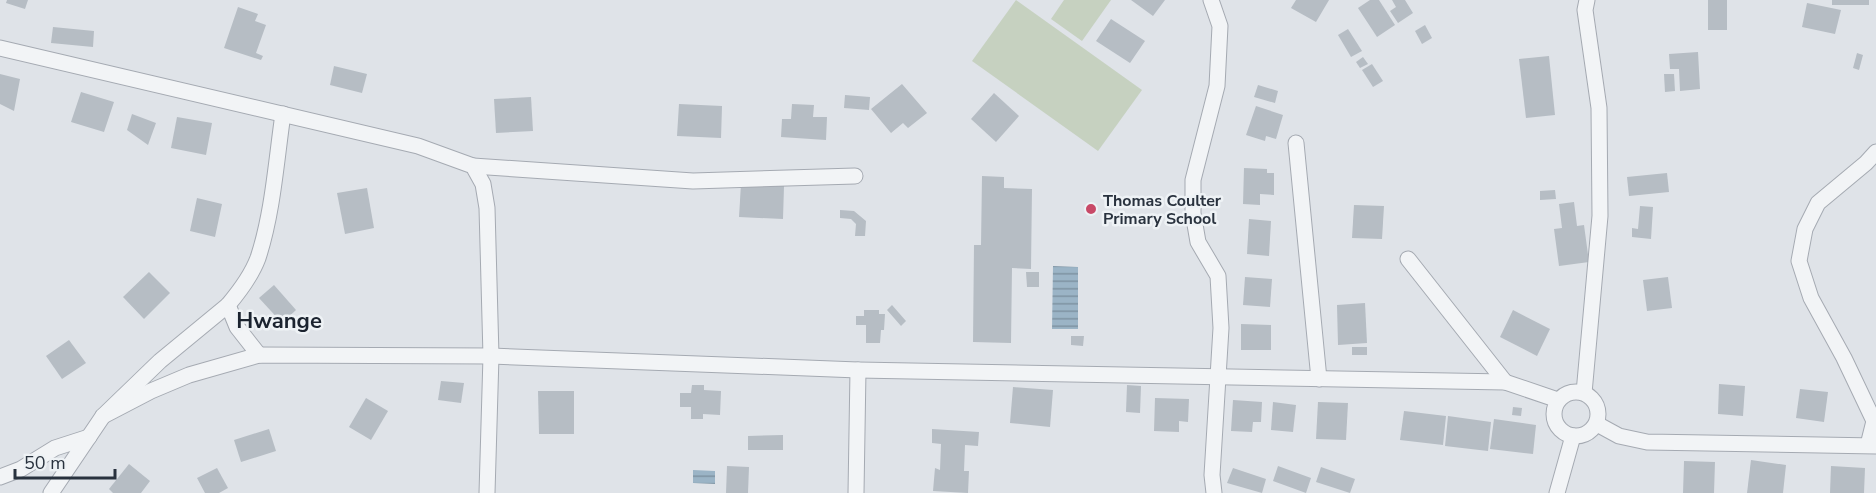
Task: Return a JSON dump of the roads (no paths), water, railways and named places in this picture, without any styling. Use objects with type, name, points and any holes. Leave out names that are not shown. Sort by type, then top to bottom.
[{"type":"street","points":[[1211,0],[1220,26],[1217,86],[1193,180],[1193,213],[1198,242],[1218,276],[1221,328],[1212,475],[1214,493]]},
{"type":"street","points":[[1583,3],[1599,108],[1600,216],[1584,393]]},
{"type":"street","points":[[0,48],[418,146],[473,165],[693,182],[855,176]]},
{"type":"street","points":[[51,493],[103,416],[160,360],[228,305],[236,295],[257,260],[267,222],[283,114]]},
{"type":"street","points":[[1296,143],[1319,379]]},
{"type":"street","points":[[1597,424],[1619,436],[1647,441],[1872,445],[1874,421],[1844,358],[1811,298],[1799,261],[1805,229],[1818,203],[1876,152]]},
{"type":"street","points":[[473,165],[483,184],[487,208],[491,356],[487,493]]},
{"type":"street","points":[[1408,259],[1505,382]]},
{"type":"street","points":[[228,305],[237,327],[259,355]]},
{"type":"street","points":[[103,416],[151,391],[189,375],[259,355],[491,356],[858,370],[1505,382],[1558,400]]},
{"type":"street","points":[[856,493],[858,370]]},
{"type":"street","points":[[1570,392],[1584,393],[1597,405],[1599,415],[1597,424],[1587,434],[1573,436],[1566,434],[1555,423],[1553,415],[1558,400],[1570,392]]},
{"type":"street","points":[[1557,493],[1573,436]]},
{"type":"street","points":[[0,477],[21,469],[55,448],[89,437]]},
{"type":"water","points":[[1053,266],[1078,267],[1078,329],[1052,329]]},
{"type":"water","points":[[693,470],[715,471],[715,484],[693,483]]},
{"type":"place","name":"Thomas Coulter Primary School","points":[[1091,209]]},
{"type":"district","name":"Hwange","points":[[279,320]]}]
